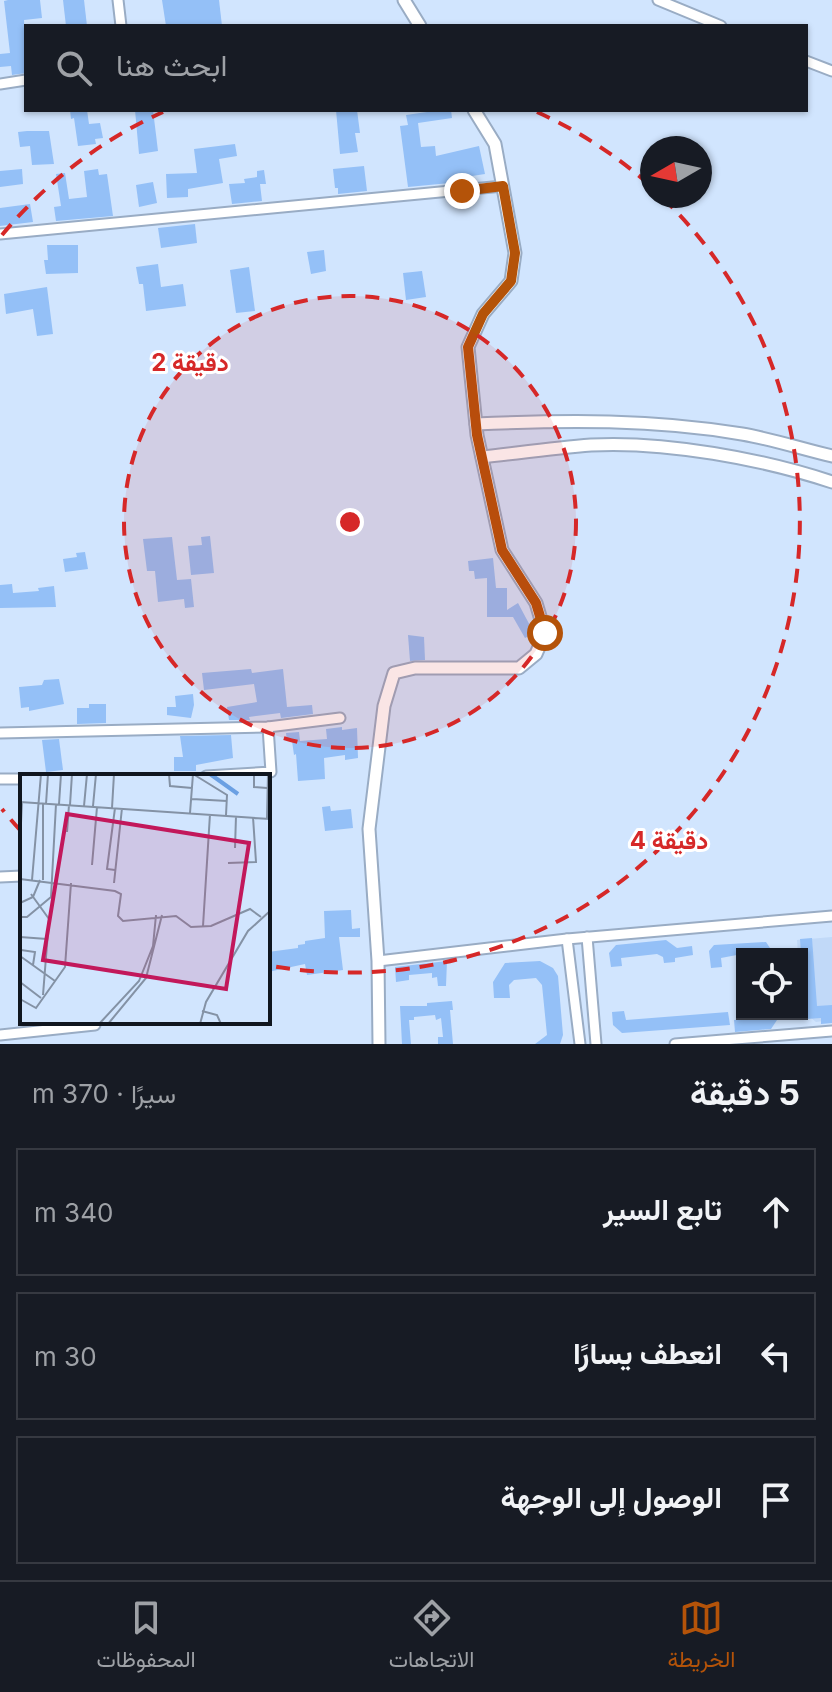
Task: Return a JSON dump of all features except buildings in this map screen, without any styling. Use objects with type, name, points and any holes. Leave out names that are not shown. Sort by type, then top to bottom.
[{"type":"street","points":[[118,0],[121,24]]},
{"type":"street","points":[[404,0],[419,24]]},
{"type":"street","points":[[658,0],[716,24]]},
{"type":"street","points":[[808,62],[832,71]]},
{"type":"street","points":[[0,84],[24,80]]},
{"type":"street","points":[[379,1044],[378,961],[369,829],[384,706],[394,673],[415,668],[519,668],[536,654],[545,633],[536,603],[502,550],[476,424],[468,347],[483,314],[511,281],[515,253],[495,144],[475,112]]},
{"type":"street","points":[[0,234],[503,186]]},
{"type":"street","points":[[476,424],[581,420],[672,424],[745,434],[832,456]]},
{"type":"street","points":[[482,457],[594,445],[657,448],[794,470],[832,482]]},
{"type":"street","points":[[0,733],[268,727],[340,718]]},
{"type":"street","points":[[238,774],[271,772],[268,727]]},
{"type":"street","points":[[0,877],[20,876]]},
{"type":"street","points":[[378,961],[587,937],[832,916]]},
{"type":"street","points":[[587,937],[596,1044]]},
{"type":"street","points":[[567,939],[580,1044]]},
{"type":"street","points":[[0,1035],[95,1025]]},
{"type":"street","points":[[675,1044],[832,1031]]},
{"type":"shaded area","points":[[832,937],[832,1020],[816,1022],[808,1015],[808,948],[798,948],[797,940]]},
{"type":"route","points":[[462,191],[503,186],[515,253],[511,281],[483,314],[468,347],[477,435],[502,550],[536,603],[545,633]]}]
